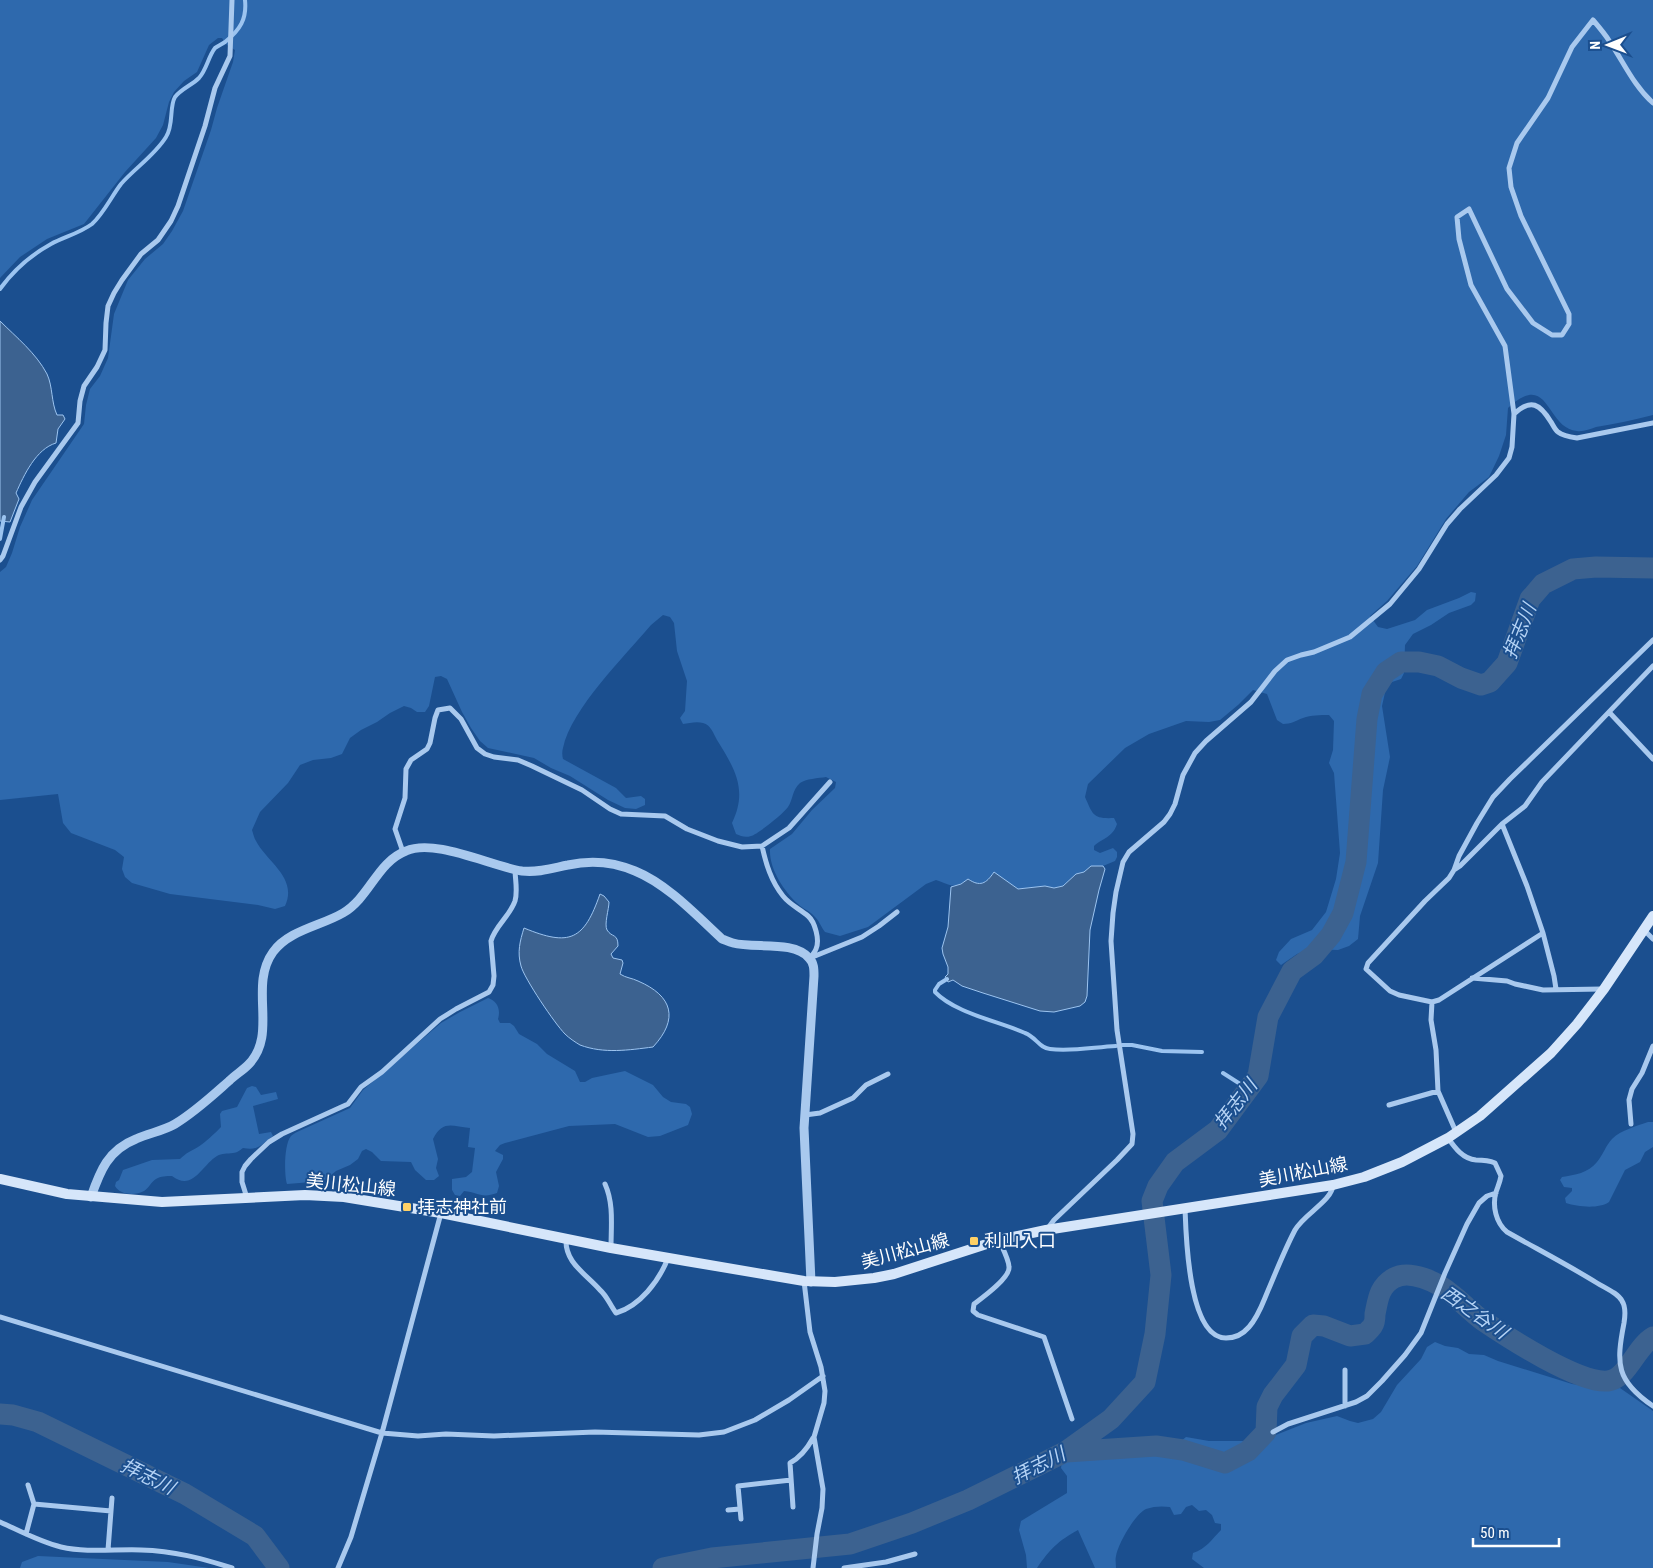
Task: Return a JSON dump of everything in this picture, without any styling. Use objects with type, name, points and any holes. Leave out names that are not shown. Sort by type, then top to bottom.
[{"type":"main road","name":"美川松山線","points":[[0,1179],[67,1194],[162,1202],[305,1195],[344,1197],[441,1213],[611,1248],[807,1281],[834,1282],[881,1277],[999,1240],[1046,1230],[1333,1185],[1364,1177],[1402,1162],[1452,1135],[1480,1116],[1551,1053],[1604,989],[1653,916]]},
{"type":"street","points":[[0,560],[21,507],[35,482],[78,423],[80,401],[84,386],[97,367],[105,350],[108,306],[114,293],[141,254],[158,240],[171,221],[178,206],[205,126],[214,88],[230,56],[232,0]]},
{"type":"street","points":[[1046,1230],[1132,1144],[1133,1134],[1117,1030],[1111,941],[1116,892],[1123,862],[1129,852],[1164,822],[1170,814],[1175,804],[1183,775],[1195,753],[1206,741],[1251,702],[1275,671],[1287,660],[1314,652],[1350,637],[1390,604],[1419,569],[1454,517],[1496,475],[1509,458],[1512,448],[1514,414],[1505,346],[1471,285],[1459,239],[1457,217],[1468,209],[1507,289],[1533,323],[1552,335],[1562,335],[1570,324],[1569,314],[1521,216],[1511,187],[1509,168],[1516,143],[1548,98],[1572,47],[1593,20],[1610,42],[1631,77],[1653,103]]},
{"type":"street","points":[[1514,414],[1522,406],[1539,406],[1557,432],[1565,436],[1577,438],[1653,423]]},
{"type":"street","points":[[1543,933],[1439,1000],[1432,1002],[1398,995],[1390,991],[1366,969],[1368,963],[1454,870],[1459,856],[1477,823],[1499,791],[1653,640]]},
{"type":"street","points":[[1454,870],[1502,824],[1525,806],[1542,782],[1653,666]]},
{"type":"street","points":[[402,852],[395,829],[405,798],[406,768],[411,760],[427,749],[438,710],[444,708],[450,708],[461,718],[477,748],[485,754],[518,760],[532,766],[582,790],[621,814],[665,816],[687,829],[732,846],[762,846],[789,828],[830,782]]},
{"type":"street","points":[[1609,712],[1653,759]]},
{"type":"street","points":[[1502,824],[1527,886],[1543,933],[1556,989]]},
{"type":"street","points":[[762,846],[770,874],[782,894],[788,902],[809,916],[812,921],[817,947],[810,958]]},
{"type":"street","points":[[91,1197],[98,1176],[106,1162],[119,1148],[135,1139],[161,1131],[175,1124],[205,1103],[253,1060],[263,1036],[263,972],[275,950],[285,941],[302,931],[346,912],[371,886],[384,867],[402,852],[419,847],[431,847],[515,869],[536,871],[586,862],[602,862],[625,868],[652,879],[722,938],[734,944],[794,948],[810,958],[814,966],[804,1115],[807,1281],[810,1332],[823,1376],[825,1391],[824,1403],[814,1438],[805,1451],[790,1463],[793,1507]]},
{"type":"street","points":[[247,1198],[242,1182],[244,1166],[269,1142],[282,1134],[348,1104],[362,1088],[440,1019],[489,992],[493,985],[494,976],[492,936],[511,910],[515,900],[515,869]]},
{"type":"street","points":[[810,958],[862,937],[897,912]]},
{"type":"street","points":[[1644,930],[1653,939]]},
{"type":"street","points":[[1471,978],[1507,981],[1543,990],[1604,989]]},
{"type":"street","points":[[1432,1002],[1431,1020],[1436,1050],[1438,1091],[1456,1148],[1468,1159],[1489,1160],[1495,1163],[1501,1176],[1496,1193],[1496,1218],[1500,1226],[1507,1232],[1563,1262],[1622,1300],[1625,1309],[1619,1348],[1620,1368],[1626,1380],[1640,1396],[1653,1406]]},
{"type":"street","points":[[1632,1124],[1630,1100],[1632,1089],[1642,1073],[1653,1046]]},
{"type":"street","points":[[804,1115],[829,1110],[853,1098],[866,1085],[888,1074]]},
{"type":"street","points":[[1389,1106],[1438,1091]]},
{"type":"street","points":[[605,1184],[611,1208],[611,1248]]},
{"type":"street","points":[[1185,1208],[1189,1268],[1194,1295],[1201,1316],[1211,1331],[1218,1336],[1225,1338],[1236,1337],[1244,1333],[1258,1315],[1295,1230],[1308,1214],[1329,1197],[1333,1192],[1333,1185]]},
{"type":"street","points":[[1273,1432],[1288,1424],[1345,1406],[1367,1396],[1405,1355],[1421,1333],[1445,1273],[1479,1203],[1486,1196],[1496,1193]]},
{"type":"street","points":[[338,1568],[351,1536],[382,1433],[441,1213]]},
{"type":"street","points":[[566,1239],[565,1248],[568,1257],[602,1291],[616,1313],[634,1305],[645,1294],[664,1268],[668,1258]]},
{"type":"street","points":[[999,1240],[1009,1267],[1007,1274],[974,1304],[973,1311],[978,1315],[1044,1337],[1072,1419]]},
{"type":"street","points":[[0,1317],[382,1433],[418,1436],[446,1434],[494,1436],[595,1432],[699,1435],[724,1432],[755,1420],[789,1400],[823,1376]]},
{"type":"street","points":[[1345,1370],[1345,1406]]},
{"type":"street","points":[[813,1568],[823,1490],[814,1438]]},
{"type":"street","points":[[740,1519],[738,1486],[791,1480]]},
{"type":"street","points":[[26,1534],[34,1504],[28,1485]]},
{"type":"street","points":[[108,1550],[112,1498]]},
{"type":"street","points":[[34,1504],[111,1510]]},
{"type":"street","points":[[728,1510],[740,1509]]},
{"type":"street","points":[[0,1522],[62,1548],[179,1552],[232,1568]]},
{"type":"street","points":[[844,1568],[886,1562],[915,1554]]},
{"type":"shaded area","points":[[0,0],[1653,0],[1653,415],[1577,431],[1567,428],[1559,421],[1540,397],[1532,395],[1522,398],[1508,408],[1506,435],[1489,477],[1469,492],[1446,519],[1417,566],[1387,601],[1370,616],[1378,627],[1387,629],[1415,620],[1427,610],[1471,592],[1476,593],[1475,601],[1471,605],[1449,613],[1413,634],[1405,645],[1404,673],[1401,679],[1392,682],[1386,688],[1382,706],[1390,757],[1383,790],[1378,863],[1360,916],[1358,939],[1349,946],[1338,950],[1310,949],[1297,954],[1281,965],[1276,960],[1279,952],[1291,939],[1312,930],[1326,912],[1336,879],[1340,853],[1334,773],[1329,763],[1333,750],[1334,721],[1329,715],[1319,715],[1283,724],[1277,720],[1267,694],[1253,690],[1220,720],[1209,722],[1186,721],[1149,734],[1125,748],[1088,784],[1085,797],[1092,812],[1098,817],[1114,818],[1117,824],[1110,835],[1094,846],[1094,850],[1100,853],[1113,848],[1117,852],[1115,861],[1103,866],[1091,866],[1084,872],[1076,874],[1063,886],[1054,888],[1045,886],[1018,889],[994,873],[988,880],[979,884],[968,879],[952,886],[936,880],[926,884],[868,927],[840,936],[825,932],[816,918],[798,904],[778,879],[770,857],[770,849],[792,834],[812,810],[835,788],[836,782],[826,777],[800,783],[795,789],[788,807],[759,832],[745,837],[736,834],[732,823],[737,811],[739,790],[734,770],[710,727],[701,722],[683,724],[680,718],[685,711],[687,681],[677,651],[674,623],[670,617],[663,615],[651,625],[588,700],[568,733],[562,752],[563,759],[616,788],[626,798],[641,796],[645,799],[645,805],[636,809],[625,808],[608,800],[570,776],[534,758],[488,748],[480,741],[471,728],[447,679],[441,676],[435,677],[429,706],[425,712],[417,712],[404,706],[350,738],[342,754],[331,758],[313,760],[300,765],[288,783],[260,812],[252,830],[255,840],[280,871],[288,887],[285,906],[275,909],[258,905],[170,894],[132,883],[125,877],[122,869],[124,857],[115,850],[71,833],[63,823],[58,794],[0,800],[0,572],[6,567],[32,500],[84,424],[90,389],[100,376],[108,358],[114,314],[128,280],[145,259],[163,244],[183,211],[233,62],[235,50],[227,45],[222,38],[218,38],[209,45],[197,72],[184,81],[174,92],[169,102],[163,125],[156,138],[125,172],[84,224],[47,239],[20,257],[0,278]]},
{"type":"shaded area","points":[[0,321],[42,366],[49,379],[57,415],[63,415],[65,419],[58,429],[56,443],[42,451],[23,478],[16,493],[19,499],[10,522],[0,521]]},
{"type":"shaded area","points":[[1091,866],[1103,866],[1105,869],[1090,930],[1087,996],[1085,1002],[1080,1006],[1054,1012],[1040,1011],[962,986],[953,980],[948,982],[945,977],[948,974],[948,967],[942,948],[948,927],[951,887],[961,884],[968,879],[976,883],[985,882],[994,872],[1018,889],[1045,886],[1054,888],[1063,886],[1076,874],[1084,872]]},
{"type":"shaded area","points":[[600,894],[609,902],[606,927],[617,939],[618,946],[611,954],[613,958],[622,960],[620,974],[650,987],[665,1001],[668,1009],[667,1027],[653,1047],[626,1050],[598,1050],[578,1044],[565,1034],[554,1021],[523,972],[519,956],[524,928],[553,937],[564,938],[573,935],[581,930],[588,921]]},
{"type":"shaded area","points":[[488,998],[498,1006],[498,1019],[500,1023],[510,1023],[519,1034],[537,1044],[547,1054],[575,1071],[580,1082],[625,1071],[653,1085],[663,1097],[671,1102],[686,1104],[690,1107],[692,1114],[688,1125],[660,1136],[648,1137],[615,1124],[569,1126],[505,1143],[500,1145],[495,1151],[503,1155],[503,1159],[496,1172],[499,1186],[497,1193],[492,1195],[480,1195],[464,1191],[460,1196],[455,1195],[452,1190],[452,1179],[466,1177],[472,1172],[475,1148],[468,1147],[470,1128],[453,1126],[440,1129],[433,1139],[438,1159],[436,1168],[439,1176],[434,1180],[426,1180],[415,1170],[411,1162],[381,1161],[366,1149],[362,1151],[358,1159],[336,1171],[324,1181],[287,1184],[286,1152],[292,1135],[350,1108],[363,1090],[441,1023]]},
{"type":"shaded area","points":[[256,1087],[261,1095],[276,1092],[278,1099],[253,1106],[259,1134],[271,1132],[273,1136],[262,1145],[252,1149],[243,1148],[236,1152],[219,1155],[192,1179],[186,1181],[172,1176],[162,1177],[154,1180],[140,1193],[124,1193],[117,1189],[115,1186],[116,1182],[119,1180],[123,1170],[152,1160],[180,1159],[201,1145],[221,1127],[220,1114],[222,1111],[237,1107],[247,1088]]},
{"type":"shaded area","points":[[1648,1122],[1653,1122],[1653,1147],[1645,1152],[1640,1162],[1625,1170],[1609,1202],[1600,1206],[1588,1207],[1566,1203],[1565,1198],[1572,1191],[1572,1188],[1564,1187],[1560,1180],[1562,1177],[1590,1169],[1597,1162],[1610,1141],[1616,1136]]},
{"type":"shaded area","points":[[1653,1327],[1653,1344],[1633,1362],[1629,1361],[1633,1346]]},
{"type":"shaded area","points":[[1435,1342],[1458,1348],[1469,1354],[1484,1355],[1572,1384],[1606,1389],[1620,1388],[1653,1411],[1653,1568],[1204,1568],[1192,1559],[1193,1553],[1202,1549],[1212,1540],[1221,1530],[1221,1524],[1215,1523],[1212,1515],[1206,1510],[1199,1511],[1192,1505],[1186,1507],[1181,1514],[1174,1515],[1170,1507],[1152,1507],[1142,1512],[1132,1523],[1120,1544],[1116,1557],[1116,1568],[1095,1568],[1078,1530],[1055,1546],[1037,1568],[1027,1568],[1026,1555],[1019,1530],[1021,1521],[1067,1493],[1067,1476],[1061,1468],[1062,1461],[1067,1457],[1173,1448],[1186,1437],[1209,1441],[1247,1441],[1268,1438],[1306,1423],[1337,1416],[1358,1423],[1373,1419],[1381,1412],[1397,1385],[1421,1359],[1427,1347]]},
{"type":"shaded area","points":[[38,1556],[168,1562],[209,1568],[20,1568],[22,1562]]},
{"type":"waterway","points":[[0,289],[36,253],[92,224],[121,184],[156,150],[168,132],[175,97],[199,78],[215,48],[235,33],[244,18],[245,0]]},
{"type":"waterway","points":[[0,539],[4,517]]},
{"type":"waterway","name":"拝志川","points":[[663,1568],[712,1558],[850,1544],[912,1523],[968,1500],[1065,1452],[1111,1419],[1145,1382],[1155,1334],[1161,1275],[1152,1201],[1158,1186],[1175,1162],[1218,1130],[1258,1076],[1268,1017],[1292,971],[1314,955],[1331,935],[1343,913],[1356,862],[1367,719],[1372,694],[1386,672],[1401,662],[1419,662],[1438,666],[1461,678],[1481,685],[1490,682],[1507,663],[1530,599],[1543,584],[1573,569],[1596,567],[1653,568]]},
{"type":"waterway","points":[[947,979],[939,984],[935,992],[954,1006],[1029,1035],[1046,1048],[1066,1050],[1116,1046]]},
{"type":"waterway","points":[[1122,1045],[1162,1051],[1202,1052]]},
{"type":"waterway","points":[[1223,1073],[1248,1089]]},
{"type":"waterway","name":"西之谷川","points":[[1066,1452],[1156,1446],[1183,1450],[1225,1463],[1248,1451],[1266,1432],[1267,1407],[1273,1395],[1296,1365],[1302,1336],[1313,1325],[1324,1326],[1350,1336],[1365,1334],[1374,1324],[1377,1304],[1382,1289],[1389,1281],[1400,1276],[1415,1276],[1431,1281],[1445,1289],[1482,1320],[1525,1348],[1562,1368],[1595,1380],[1608,1381],[1621,1375],[1641,1348],[1653,1337]]},
{"type":"waterway","name":"拝志川","points":[[0,1414],[13,1415],[38,1422],[185,1494],[255,1536],[279,1568]]},
{"type":"place","name":"拝志神社前","points":[[407,1207]]},
{"type":"place","name":"利山入口","points":[[974,1241]]}]
